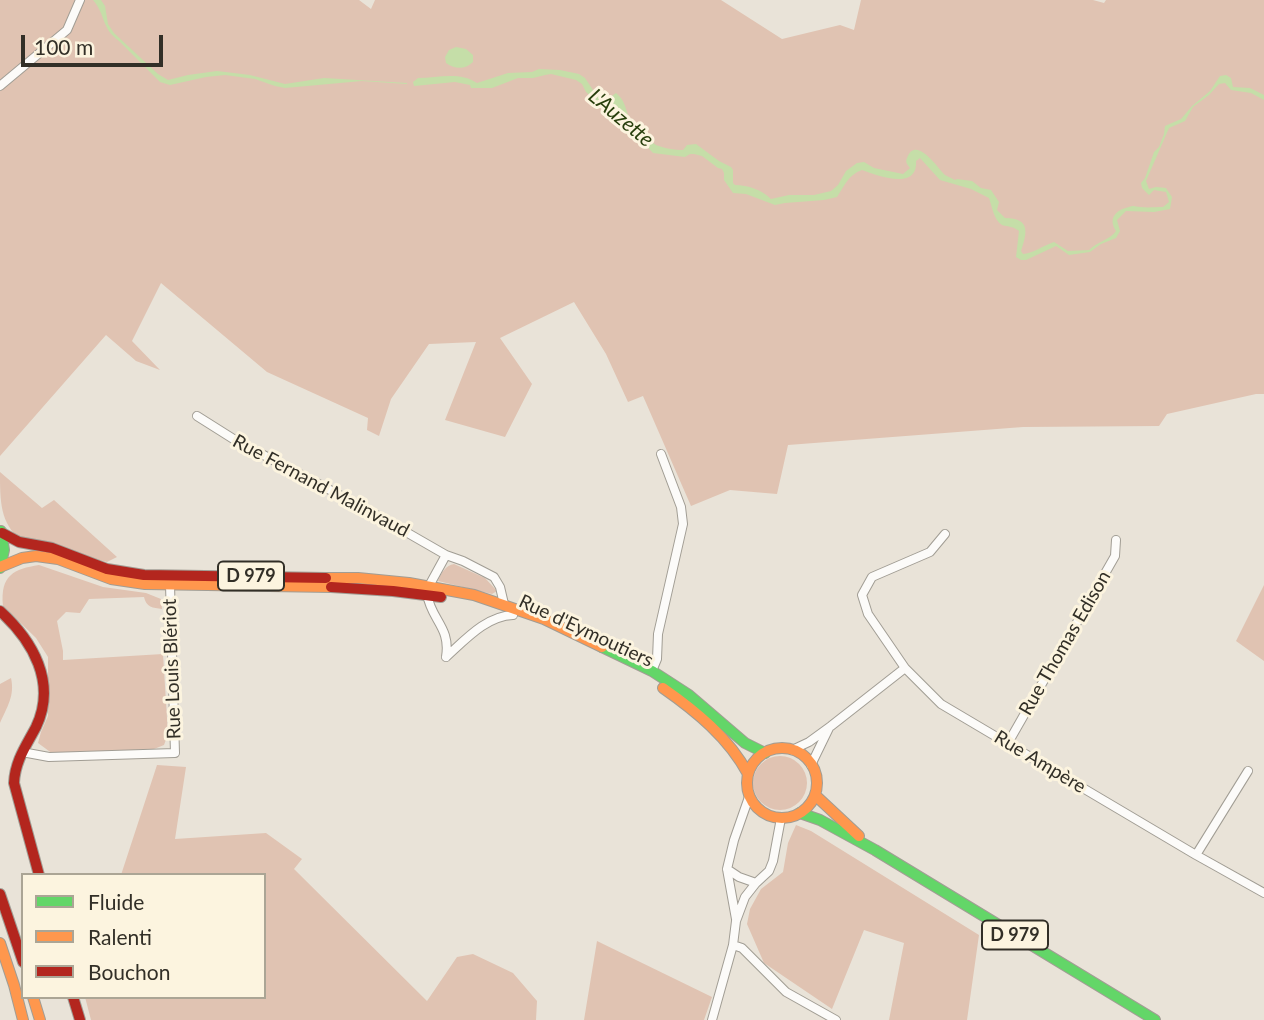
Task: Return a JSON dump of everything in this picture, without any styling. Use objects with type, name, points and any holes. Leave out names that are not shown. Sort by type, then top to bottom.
[{"type":"main road","name":"D 979","points":[[1,531],[19,542],[52,548],[107,569],[144,575],[358,578],[474,595],[544,619],[652,671],[689,695],[745,743],[765,752]]},
{"type":"main road","points":[[0,568],[4,550],[1,531]]},
{"type":"main road","name":"Rue d'Eymoutiers","points":[[0,568],[25,557],[48,556],[111,579],[170,585],[428,590],[513,615],[615,660],[672,694],[703,720],[735,751],[748,774]]},
{"type":"main road","points":[[0,611],[24,635],[42,670],[44,691],[40,717],[14,773],[14,783],[39,873]]},
{"type":"main road","points":[[0,620],[24,635]]},
{"type":"main road","points":[[774,749],[792,750],[811,765],[817,784],[815,795],[800,813],[791,817],[771,817],[755,806],[749,797],[748,774],[765,752],[774,749]]},
{"type":"main road","name":"D 979","points":[[815,795],[875,850]]},
{"type":"main road","name":"D 979","points":[[800,813],[822,821],[875,850],[1155,1020]]},
{"type":"main road","points":[[0,894],[21,956]]},
{"type":"main road","points":[[0,943],[23,1020]]},
{"type":"main road","points":[[34,999],[40,1020]]},
{"type":"main road","points":[[74,999],[80,1020]]},
{"type":"street","points":[[0,86],[67,30],[80,0]]},
{"type":"street","name":"Rue Fernand Malinvaud","points":[[197,416],[235,440],[366,509],[446,555],[494,577],[500,587],[504,604]]},
{"type":"street","points":[[652,671],[657,659],[658,634],[683,524],[681,507],[661,454]]},
{"type":"street","name":"Rue Ampère","points":[[945,534],[930,552],[872,577],[862,595],[868,614],[905,668],[941,704],[1264,893]]},
{"type":"street","name":"Rue Thomas Edison","points":[[1008,743],[1115,556],[1116,540]]},
{"type":"street","points":[[446,555],[428,590],[429,605],[446,635],[446,657],[495,618],[513,615]]},
{"type":"street","name":"Rue Louis Blériot","points":[[22,752],[49,757],[175,753],[170,585]]},
{"type":"street","points":[[792,750],[809,742],[905,668]]},
{"type":"street","points":[[811,765],[831,726]]},
{"type":"street","points":[[1196,855],[1248,771]]},
{"type":"street","points":[[736,921],[727,869],[749,797]]},
{"type":"street","points":[[712,1020],[733,945],[736,921],[746,897],[769,870],[773,861],[781,818]]},
{"type":"street","points":[[727,869],[756,883]]},
{"type":"street","points":[[733,945],[743,948],[786,992],[836,1020]]},
{"type":"shaded area","points":[[0,0],[359,0],[371,9],[375,0],[721,0],[782,39],[840,25],[854,30],[861,0],[1093,0],[1104,3],[1106,0],[1264,0],[1264,394],[1167,414],[1159,426],[1023,427],[788,445],[777,494],[730,490],[691,506],[643,396],[628,402],[606,354],[574,302],[500,338],[532,384],[505,437],[445,420],[476,342],[429,344],[391,399],[379,436],[367,430],[368,418],[267,372],[161,283],[132,341],[160,370],[136,361],[106,335],[0,456]]},
{"type":"shaded area","points":[[0,472],[42,508],[54,500],[117,557],[107,562],[21,540],[5,519],[1,502]]},
{"type":"shaded area","points":[[454,564],[485,578],[497,591],[492,594],[438,581],[444,570]]},
{"type":"shaded area","points":[[39,565],[103,587],[146,593],[161,599],[162,609],[148,605],[144,597],[89,599],[80,613],[66,612],[57,621],[63,660],[163,654],[168,734],[164,745],[154,749],[53,754],[38,743],[48,716],[48,657],[36,638],[3,606],[3,596],[6,580],[10,575]]},
{"type":"shaded area","points":[[1264,585],[1264,661],[1236,641]]},
{"type":"shaded area","points":[[11,678],[11,696],[0,723],[0,684]]},
{"type":"shaded area","points":[[780,756],[799,764],[807,783],[799,802],[780,810],[761,802],[753,783],[761,764]]},
{"type":"shaded area","points":[[157,765],[186,767],[175,839],[266,833],[302,859],[294,869],[427,1001],[457,957],[473,954],[513,973],[537,1001],[536,1020],[91,1020],[86,999],[266,999],[266,873],[122,873]]},
{"type":"shaded area","points":[[796,825],[811,831],[979,935],[967,1020],[889,1020],[904,943],[864,930],[832,1009],[764,963],[747,924],[750,909],[761,889],[783,872],[788,843]]},
{"type":"shaded area","points":[[597,941],[712,997],[704,1020],[584,1020]]},
{"type":"water","points":[[93,0],[101,0],[105,6],[108,24],[114,33],[168,80],[217,71],[250,75],[285,84],[324,78],[407,84],[362,81],[285,88],[255,79],[225,75],[170,85],[160,82],[113,36]]},
{"type":"water","points":[[456,47],[466,49],[473,55],[473,62],[460,68],[446,63],[445,57],[449,50]]},
{"type":"water","name":"L'Auzette","points":[[539,69],[579,74],[605,99],[616,93],[623,101],[631,120],[656,145],[683,150],[687,145],[696,144],[731,167],[735,185],[754,189],[771,199],[831,191],[846,171],[857,163],[864,162],[874,168],[903,174],[910,168],[907,158],[916,150],[927,156],[946,176],[955,180],[972,181],[981,188],[991,190],[999,202],[997,210],[1005,218],[1019,221],[1025,228],[1021,251],[1023,254],[1054,242],[1068,251],[1089,250],[1116,231],[1113,219],[1120,210],[1132,206],[1163,207],[1169,202],[1166,192],[1154,190],[1149,195],[1141,183],[1154,152],[1159,147],[1165,126],[1181,119],[1192,106],[1210,91],[1220,76],[1231,78],[1233,87],[1250,88],[1264,95],[1264,100],[1251,93],[1231,90],[1225,83],[1219,84],[1193,107],[1185,121],[1169,128],[1146,181],[1149,189],[1166,188],[1172,197],[1170,209],[1154,212],[1126,211],[1117,220],[1120,231],[1116,238],[1090,252],[1069,255],[1056,246],[1021,260],[1016,257],[1019,231],[999,223],[989,198],[971,189],[940,180],[920,158],[916,161],[911,176],[904,179],[887,178],[862,170],[850,178],[837,197],[775,205],[746,194],[733,193],[724,180],[722,169],[702,156],[653,153],[630,128],[605,110],[576,80],[551,74],[518,78],[492,88],[471,88],[470,85],[455,82],[414,86],[413,82],[418,78],[448,76],[463,77],[477,83],[508,73]]},
{"type":"traffic: fast","points":[[0,568],[4,550],[1,531]]},
{"type":"traffic: fast","points":[[602,647],[652,671],[689,695],[745,743],[765,753]]},
{"type":"traffic: fast","points":[[800,813],[820,820],[875,850],[1155,1020]]},
{"type":"traffic: slow","points":[[0,567],[22,558],[36,556],[58,559],[111,579],[145,584],[331,587]]},
{"type":"traffic: slow","points":[[326,578],[409,583],[474,595],[544,619],[602,647]]},
{"type":"traffic: slow","points":[[663,688],[711,726],[748,774]]},
{"type":"traffic: slow","points":[[782,748],[807,758],[817,783],[807,808],[782,818],[757,808],[747,783],[757,758],[782,748]]},
{"type":"traffic: slow","points":[[815,795],[859,836]]},
{"type":"traffic: slow","points":[[0,943],[23,1020]]},
{"type":"traffic: slow","points":[[34,999],[40,1020]]},
{"type":"traffic: jam","points":[[2,533],[19,542],[52,548],[107,569],[144,575],[326,578]]},
{"type":"traffic: jam","points":[[331,587],[441,597]]},
{"type":"traffic: jam","points":[[0,611],[31,649],[43,679],[42,711],[19,761],[14,783],[38,873]]},
{"type":"traffic: jam","points":[[0,894],[21,956]]},
{"type":"traffic: jam","points":[[74,999],[80,1020]]}]
